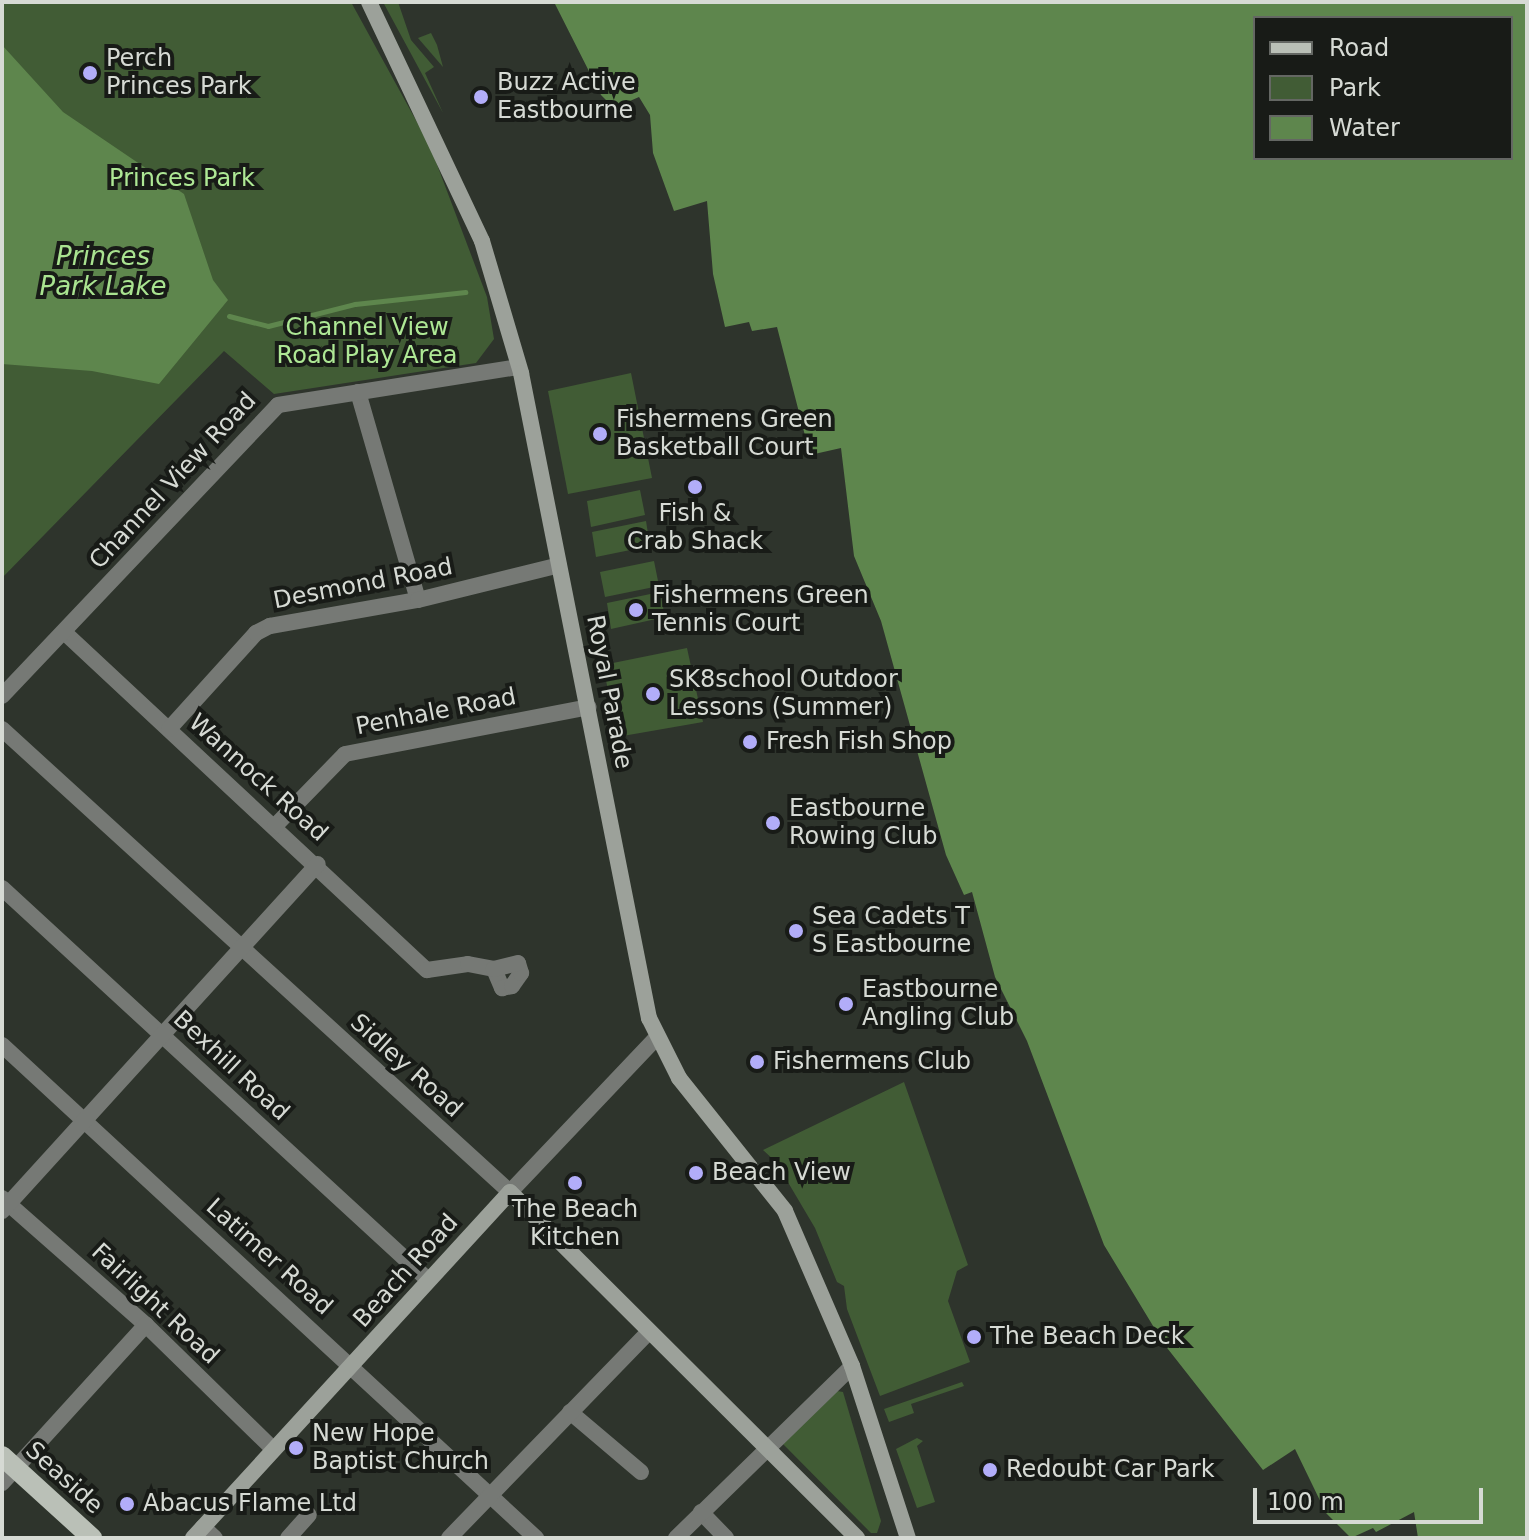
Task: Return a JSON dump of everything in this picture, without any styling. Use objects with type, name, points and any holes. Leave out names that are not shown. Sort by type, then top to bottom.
[{"type":"main road","name":"Seaside","points":[[7,1469],[91,1538]]},
{"type":"street","name":"Royal Parade","points":[[369,2],[482,241],[517,367],[657,1037],[679,1078],[785,1211],[852,1366],[908,1538]]},
{"type":"street","name":"Channel View Road","points":[[2,696],[272,410],[358,392],[517,367]]},
{"type":"street","points":[[358,392],[418,600]]},
{"type":"street","name":"Desmond Road","points":[[169,729],[256,633],[270,626],[418,600],[559,565]]},
{"type":"street","name":"Wannock Road","points":[[64,632],[318,864],[427,970],[468,964],[494,969]]},
{"type":"street","name":"Penhale Road","points":[[275,826],[345,754],[588,707]]},
{"type":"street","name":"Sidley Road","points":[[2,729],[510,1192],[648,1333],[769,1446]]},
{"type":"street","points":[[4,1204],[84,1121],[318,864]]},
{"type":"street","name":"Bexhill Road","points":[[2,888],[427,1279]]},
{"type":"street","name":"Beach Road","points":[[203,1534],[273,1449],[353,1366],[427,1279],[657,1037]]},
{"type":"street","name":"Latimer Road","points":[[2,1045],[491,1493],[536,1538]]},
{"type":"street","name":"Fairlight Road","points":[[4,1204],[146,1325],[273,1449]]},
{"type":"street","points":[[7,1469],[146,1325]]},
{"type":"street","points":[[449,1538],[648,1333]]},
{"type":"street","points":[[676,1538],[852,1366]]},
{"type":"street","points":[[570,1412],[641,1472]]},
{"type":"street","points":[[769,1446],[857,1538]]},
{"type":"street","points":[[701,1512],[726,1538]]},
{"type":"street","points":[[288,1538],[309,1515]]},
{"type":"green space","name":"Princes Park","points":[[2,2],[351,2],[430,146],[487,297],[494,339],[476,363],[274,394],[224,351],[2,578]]},
{"type":"green space","points":[[383,2],[398,2],[411,40],[434,67],[425,73],[443,113]]},
{"type":"green space","points":[[431,33],[437,45],[443,67],[418,38]]},
{"type":"green space","name":"Fishermens Green Basketball Court","points":[[631,373],[652,478],[568,494],[548,391]]},
{"type":"green space","name":"Fishermens Green Tennis Court","points":[[640,490],[645,515],[591,527],[587,501]]},
{"type":"green space","name":"Fishermens Green Tennis Court","points":[[646,521],[650,546],[596,557],[592,532]]},
{"type":"green space","name":"Fishermens Green Tennis Court","points":[[654,561],[659,586],[605,597],[600,572]]},
{"type":"green space","name":"Fishermens Green Tennis Court","points":[[660,592],[665,617],[611,629],[607,603]]},
{"type":"green space","name":"SK8school Outdoor Lessons (Summer)","points":[[687,648],[703,722],[617,737],[603,665]]},
{"type":"green space","points":[[904,1082],[968,1265],[957,1271],[948,1301],[970,1362],[880,1396],[847,1309],[844,1286],[837,1282],[815,1228],[776,1162],[763,1150]]},
{"type":"green space","points":[[962,1382],[964,1386],[911,1404],[914,1413],[889,1422],[884,1409]]},
{"type":"green space","points":[[837,1391],[843,1392],[881,1521],[877,1533],[871,1533],[781,1442]]},
{"type":"green space","points":[[917,1438],[923,1441],[917,1446],[935,1502],[917,1508],[896,1449]]},
{"type":"water","points":[[554,2],[1527,2],[1527,1538],[1418,1538],[1414,1512],[1376,1532],[1373,1528],[1351,1538],[1326,1513],[1295,1449],[1263,1470],[1164,1344],[1104,1245],[1027,1041],[995,977],[972,892],[964,895],[946,855],[881,621],[854,556],[841,448],[810,455],[777,327],[752,331],[749,322],[725,327],[713,274],[707,201],[674,211],[653,153],[650,115],[639,97],[614,108],[601,95]]},
{"type":"water","name":"Princes Park Lake","points":[[2,45],[63,112],[184,194],[213,280],[228,300],[159,384],[92,371],[2,364]]},
{"type":"waterway","points":[[229,316],[268,326],[355,304],[465,292]]},
{"type":"place","name":"Perch Princes Park","points":[[90,73]]},
{"type":"place","name":"Buzz Active Eastbourne","points":[[481,97]]},
{"type":"place","name":"Fishermens Green Basketball Court","points":[[600,434]]},
{"type":"place","name":"Fish & Crab Shack","points":[[695,487]]},
{"type":"place","name":"Fishermens Green Tennis Court","points":[[636,610]]},
{"type":"place","name":"SK8school Outdoor Lessons (Summer)","points":[[653,694]]},
{"type":"place","name":"Fresh Fish Shop","points":[[750,742]]},
{"type":"place","name":"Eastbourne Rowing Club","points":[[773,823]]},
{"type":"place","name":"Sea Cadets T S Eastbourne","points":[[796,931]]},
{"type":"place","name":"Eastbourne Angling Club","points":[[846,1004]]},
{"type":"place","name":"Fishermens Club","points":[[757,1062]]},
{"type":"place","name":"Beach View","points":[[696,1173]]},
{"type":"place","name":"The Beach Kitchen","points":[[575,1183]]},
{"type":"place","name":"The Beach Deck","points":[[974,1337]]},
{"type":"place","name":"New Hope Baptist Church","points":[[296,1448]]},
{"type":"place","name":"Redoubt Car Park","points":[[990,1470]]},
{"type":"place","name":"Abacus Flame Ltd","points":[[127,1504]]},
{"type":"park label","name":"Channel View Road Play Area","points":[[367,342]]}]
